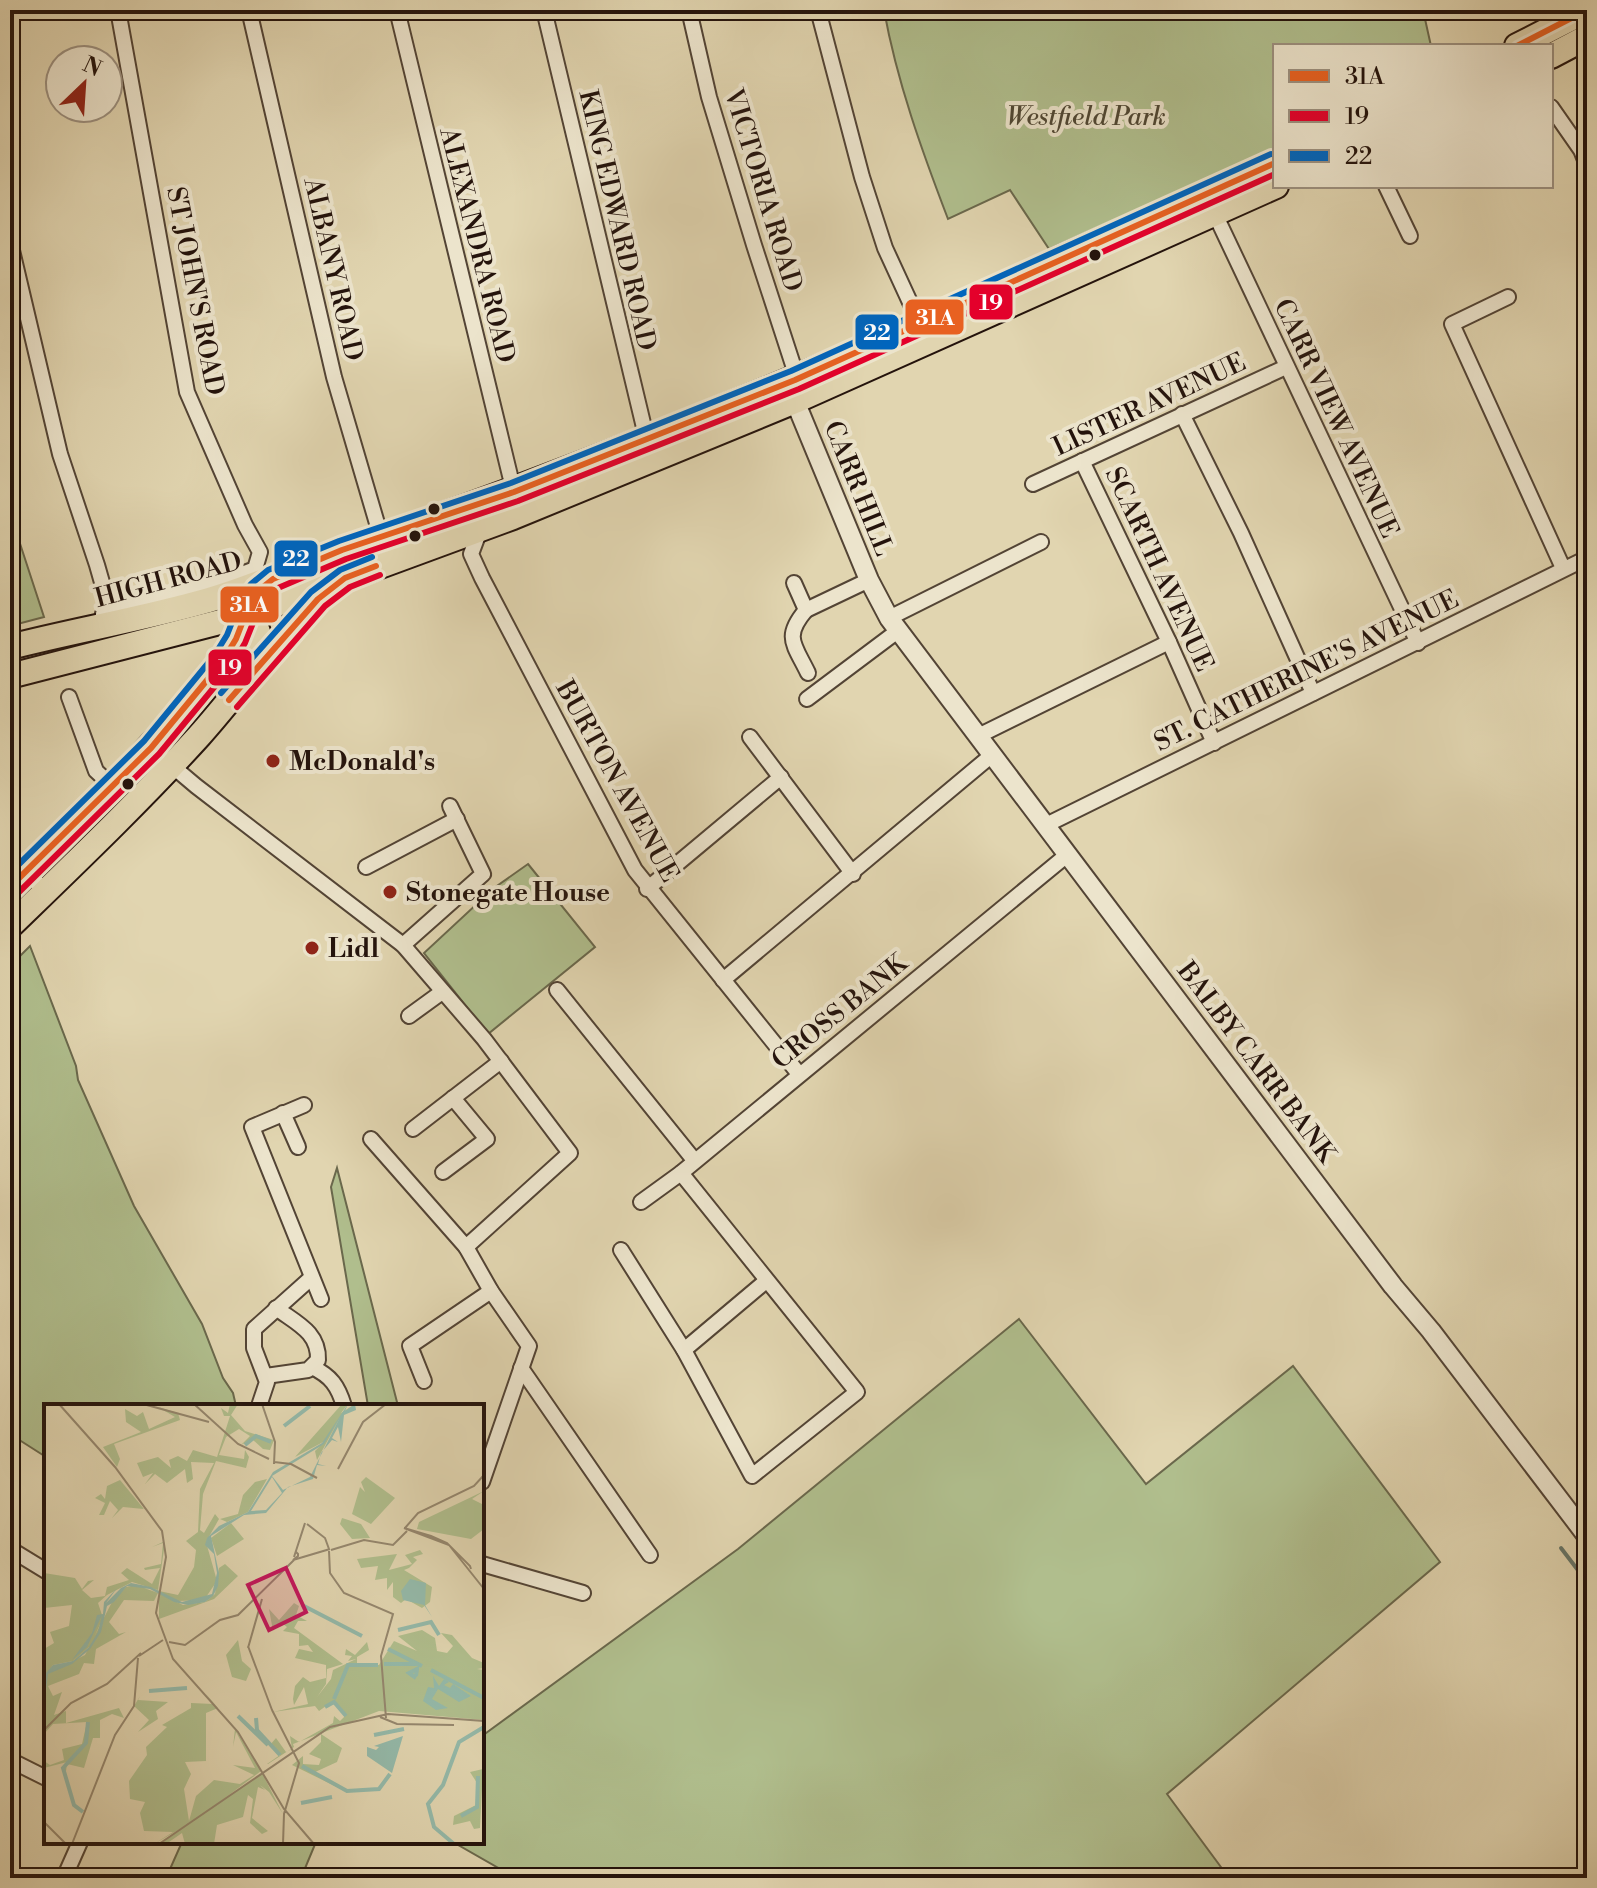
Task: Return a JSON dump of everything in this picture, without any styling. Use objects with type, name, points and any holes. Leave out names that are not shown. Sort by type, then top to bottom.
[{"type":"main road","points":[[1521,44],[1587,10]]},
{"type":"main road","points":[[1553,55],[1587,37]]},
{"type":"main road","points":[[796,386],[920,324],[1273,164]]},
{"type":"main road","points":[[264,574],[514,492],[796,386],[1273,187]]},
{"type":"main road","name":"HIGH ROAD","points":[[10,676],[247,615],[513,517],[796,386]]},
{"type":"main road","name":"HIGH ROAD","points":[[21,644],[115,621],[264,574]]},
{"type":"main road","name":"HIGH ROAD","points":[[15,872],[151,748],[213,673],[236,639],[264,574]]},
{"type":"main road","points":[[10,926],[172,765],[318,599],[345,578]]},
{"type":"main road","points":[[115,621],[140,629],[236,606],[253,619],[258,632],[250,668],[232,696]]},
{"type":"main road","points":[[185,631],[211,644],[215,659],[213,673]]},
{"type":"main road","points":[[10,668],[75,652],[105,652]]},
{"type":"street","name":"ST JOHN'S ROAD","points":[[118,10],[187,392],[260,552],[264,574]]},
{"type":"street","name":"ALBANY ROAD","points":[[249,10],[334,377],[381,537]]},
{"type":"street","name":"ALEXANDRA ROAD","points":[[397,10],[514,492]]},
{"type":"street","name":"KING EDWARD ROAD","points":[[544,10],[647,440]]},
{"type":"street","name":"VICTORIA ROAD","points":[[689,10],[722,140],[788,345],[796,386]]},
{"type":"street","points":[[818,10],[862,177],[885,248],[920,324]]},
{"type":"street","points":[[1553,110],[1581,150],[1587,165]]},
{"type":"street","points":[[1387,188],[1410,236]]},
{"type":"street","name":"CARR VIEW AVENUE","points":[[1215,214],[1418,643]]},
{"type":"street","points":[[10,242],[60,454],[115,621]]},
{"type":"street","points":[[1508,297],[1452,324],[1563,568]]},
{"type":"street","name":"LISTER AVENUE","points":[[1033,484],[1286,367]]},
{"type":"street","name":"CARR HILL","points":[[796,386],[869,580],[894,624]]},
{"type":"street","points":[[1182,414],[1241,533],[1313,693]]},
{"type":"street","name":"SCARTH AVENUE","points":[[1082,461],[1214,743]]},
{"type":"street","name":"BURTON AVENUE","points":[[481,527],[471,554],[482,578],[608,821],[647,889],[799,1074]]},
{"type":"street","points":[[807,699],[894,624],[1041,542]]},
{"type":"street","name":"ST. CATHERINE'S AVENUE","points":[[1046,825],[1587,558]]},
{"type":"street","points":[[808,673],[793,643],[793,625],[806,610],[869,580]]},
{"type":"street","points":[[794,583],[806,610]]},
{"type":"street","name":"BALBY CARR BANK","points":[[894,624],[1393,1286],[1431,1331],[1587,1536]]},
{"type":"street","points":[[978,736],[1169,642]]},
{"type":"street","points":[[69,697],[96,771],[112,786]]},
{"type":"street","points":[[750,737],[853,874]]},
{"type":"street","points":[[151,748],[403,945],[484,1039],[570,1153],[466,1247]]},
{"type":"street","points":[[723,980],[992,755]]},
{"type":"street","points":[[647,889],[781,777]]},
{"type":"street","points":[[366,867],[453,812],[483,874],[403,945]]},
{"type":"street","name":"CROSS BANK","points":[[641,1202],[681,1173],[1067,855]]},
{"type":"street","points":[[15,872],[46,891]]},
{"type":"street","points":[[557,990],[694,1160]]},
{"type":"street","points":[[409,1016],[442,992]]},
{"type":"street","points":[[413,1129],[501,1061]]},
{"type":"street","points":[[443,1172],[487,1139],[453,1098]]},
{"type":"street","points":[[304,1105],[252,1127],[321,1299]]},
{"type":"street","points":[[283,1113],[298,1147]]},
{"type":"street","points":[[371,1139],[466,1247],[491,1291],[529,1346],[484,1476]]},
{"type":"street","points":[[621,1250],[684,1350],[752,1476],[857,1392],[681,1173]]},
{"type":"street","points":[[260,1404],[266,1376],[254,1348],[253,1335],[257,1325],[311,1278]]},
{"type":"street","points":[[684,1350],[766,1281]]},
{"type":"street","points":[[424,1381],[410,1346],[491,1291]]},
{"type":"street","points":[[266,1376],[308,1370],[318,1360],[315,1339],[276,1308]]},
{"type":"street","points":[[312,1367],[335,1382],[343,1404]]},
{"type":"street","points":[[521,1368],[650,1555]]},
{"type":"street","points":[[10,1549],[44,1570]]},
{"type":"street","points":[[484,1565],[583,1593]]},
{"type":"street","points":[[10,1760],[44,1777]]},
{"type":"street","points":[[64,1878],[79,1844]]},
{"type":"green space","name":"Westfield Park","points":[[884,10],[1423,10],[1431,44],[1273,44],[1273,150],[1049,249],[1010,190],[948,219],[903,90]]},
{"type":"green space","points":[[10,513],[44,617],[10,626]]},
{"type":"green space","points":[[528,864],[595,947],[488,1034],[424,953],[494,888]]},
{"type":"green space","points":[[30,946],[76,1066],[78,1080],[134,1206],[202,1324],[236,1404],[44,1404],[44,1456],[10,1434],[10,966]]},
{"type":"green space","points":[[337,1168],[397,1404],[368,1404],[331,1187]]},
{"type":"green space","points":[[1019,1319],[1146,1484],[1293,1366],[1440,1562],[1167,1794],[1229,1878],[516,1878],[456,1844],[484,1844],[484,1735],[738,1549]]},
{"type":"green space","points":[[181,1844],[315,1844],[301,1878],[166,1878]]},
{"type":"waterway","points":[[1561,1548],[1587,1582]]},
{"type":"transit line","name":"31A","points":[[1521,44],[1587,10]]},
{"type":"transit line","name":"22","points":[[10,873],[144,741],[214,656],[227,635],[242,597],[251,584],[268,570],[339,541],[511,483],[791,371],[1271,154]]},
{"type":"transit line","name":"31A","points":[[10,887],[151,748],[222,662],[236,639],[250,603],[258,591],[273,579],[342,550],[514,492],[795,380],[1273,164]]},
{"type":"transit line","name":"19","points":[[17,894],[159,754],[230,668],[245,643],[259,608],[265,598],[278,588],[346,559],[518,501],[799,389],[1273,175]]},
{"type":"transit line","name":"22","points":[[221,693],[311,592],[340,570],[372,557]]},
{"type":"transit line","name":"31A","points":[[229,700],[318,599],[345,578],[376,566]]},
{"type":"transit line","name":"19","points":[[237,707],[325,606],[350,587],[380,575]]},
{"type":"place","name":"McDonald's","points":[[273,761]]},
{"type":"place","name":"Stonegate House","points":[[390,892]]},
{"type":"place","name":"Lidl","points":[[312,948]]}]
